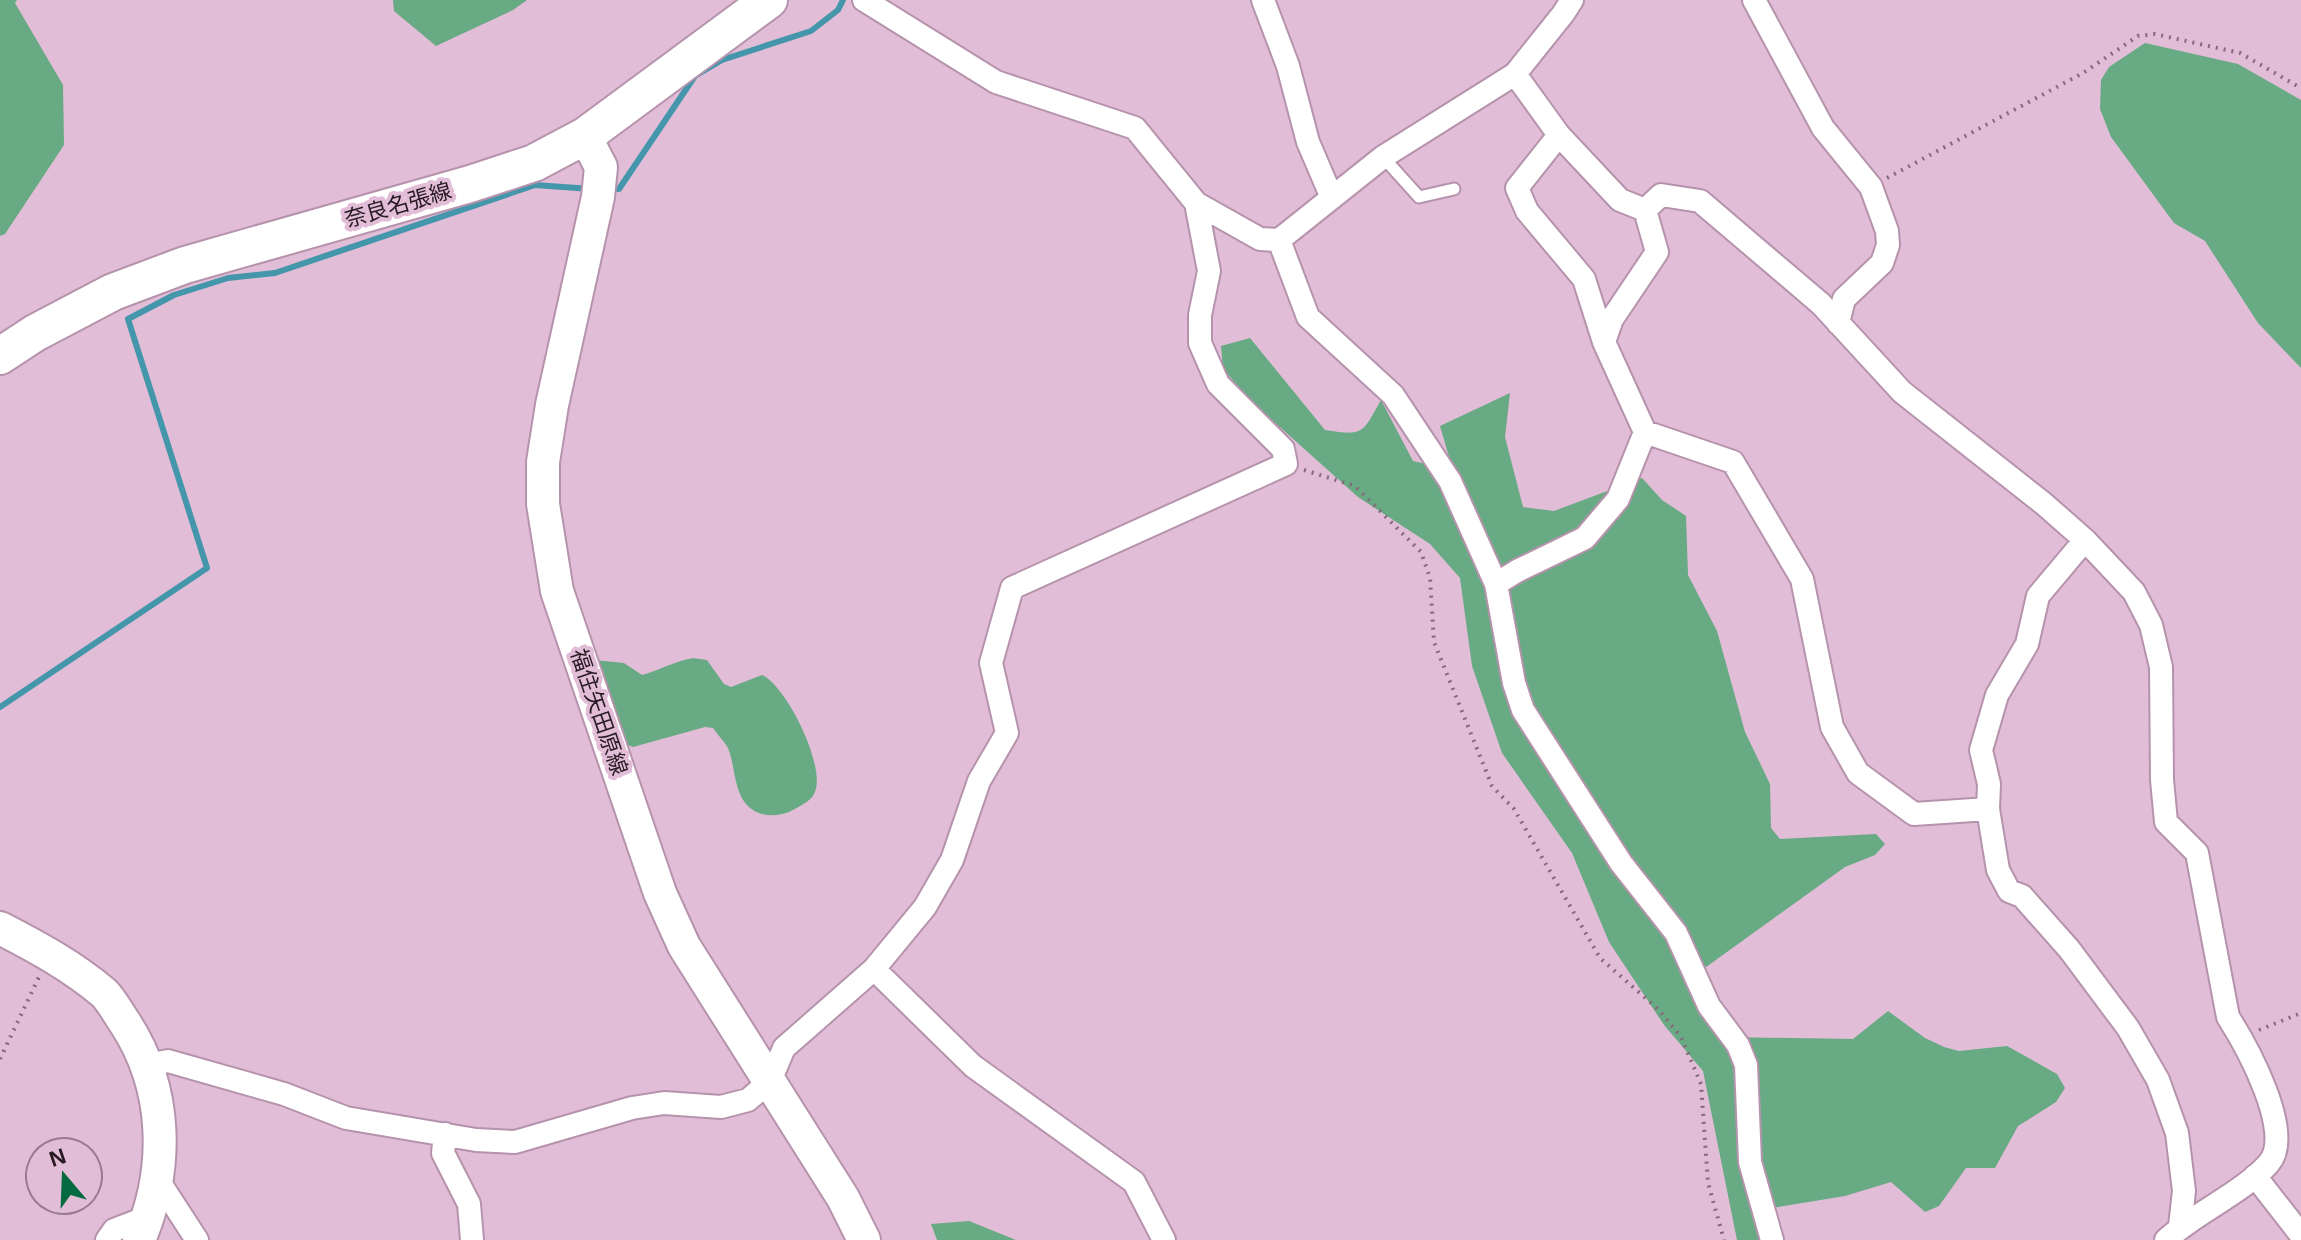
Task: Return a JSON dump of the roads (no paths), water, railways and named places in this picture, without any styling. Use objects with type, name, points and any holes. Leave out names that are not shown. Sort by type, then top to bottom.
[{"type":"main road","name":"奈良名張線","points":[[0,356],[35,333],[113,292],[185,265],[534,163],[585,136],[769,0]]},
{"type":"main road","name":"福住矢田原線","points":[[585,136],[601,167],[543,462],[543,504],[554,576],[660,893],[684,946],[843,1198],[864,1240]]},
{"type":"main road","points":[[0,928],[51,954],[106,995],[132,1033],[147,1065],[160,1136],[158,1180],[144,1229]]},
{"type":"street","points":[[864,0],[996,82],[1135,128],[1196,203],[1260,239],[1279,240],[1383,157],[1515,74],[1572,0]]},
{"type":"street","points":[[1263,0],[1288,66],[1308,142],[1332,198]]},
{"type":"street","points":[[1754,0],[1823,128],[1871,187],[1887,231],[1888,245],[1882,263],[1844,299],[1838,323]]},
{"type":"street","points":[[1515,74],[1559,135],[1620,200],[1645,210]]},
{"type":"street","points":[[1496,584],[1585,538],[1618,499],[1645,432],[1604,342],[1584,279],[1527,211],[1517,188],[1559,135]]},
{"type":"street","points":[[1645,210],[1661,195],[1700,201],[1821,304],[1902,392],[2044,504],[2085,540],[2134,592],[2151,625],[2161,667],[2162,780],[2166,822],[2197,853],[2228,1017],[2241,1036],[2272,1105],[2277,1147],[2271,1162],[2255,1176],[2173,1233]]},
{"type":"street","points":[[147,1065],[168,1061],[284,1094],[346,1118],[515,1142],[632,1108],[664,1103],[721,1107],[748,1100],[770,1081],[784,1048],[874,969],[925,907],[952,860],[979,781],[1007,733],[991,663],[1012,588],[1286,464],[1283,449],[1218,384],[1200,343],[1200,315],[1209,271],[1196,203]]},
{"type":"street","points":[[1604,342],[1612,319],[1657,252],[1645,210]]},
{"type":"street","points":[[1279,240],[1308,317],[1393,395],[1450,481],[1496,584],[1514,683],[1523,710],[1621,863],[1676,933],[1709,1006],[1738,1045],[1746,1065],[1750,1162],[1772,1240]]},
{"type":"street","points":[[1645,432],[1733,462],[1802,579],[1832,727],[1858,773],[1914,814],[1988,809]]},
{"type":"street","points":[[2085,540],[2038,596],[2027,644],[1997,695],[1981,750],[1989,784],[1988,809],[1998,870],[2009,891],[2022,896],[2069,949],[2128,1028],[2158,1080],[2177,1133],[2184,1191],[2173,1233]]},
{"type":"street","points":[[874,969],[973,1066],[1134,1182],[1164,1240]]},
{"type":"street","points":[[445,1134],[443,1153],[469,1204],[472,1240]]},
{"type":"street","points":[[2255,1176],[2301,1235]]},
{"type":"street","points":[[158,1180],[197,1240]]},
{"type":"street","points":[[107,1240],[114,1230],[144,1229]]},
{"type":"lane","points":[[1383,157],[1419,197],[1454,189]]},
{"type":"waterway","points":[[610,189],[619,189],[695,76],[722,60],[811,31],[838,10],[843,0]]},
{"type":"waterway","points":[[0,707],[207,568],[128,319],[174,295],[228,278],[275,273],[535,185],[591,189]]}]
